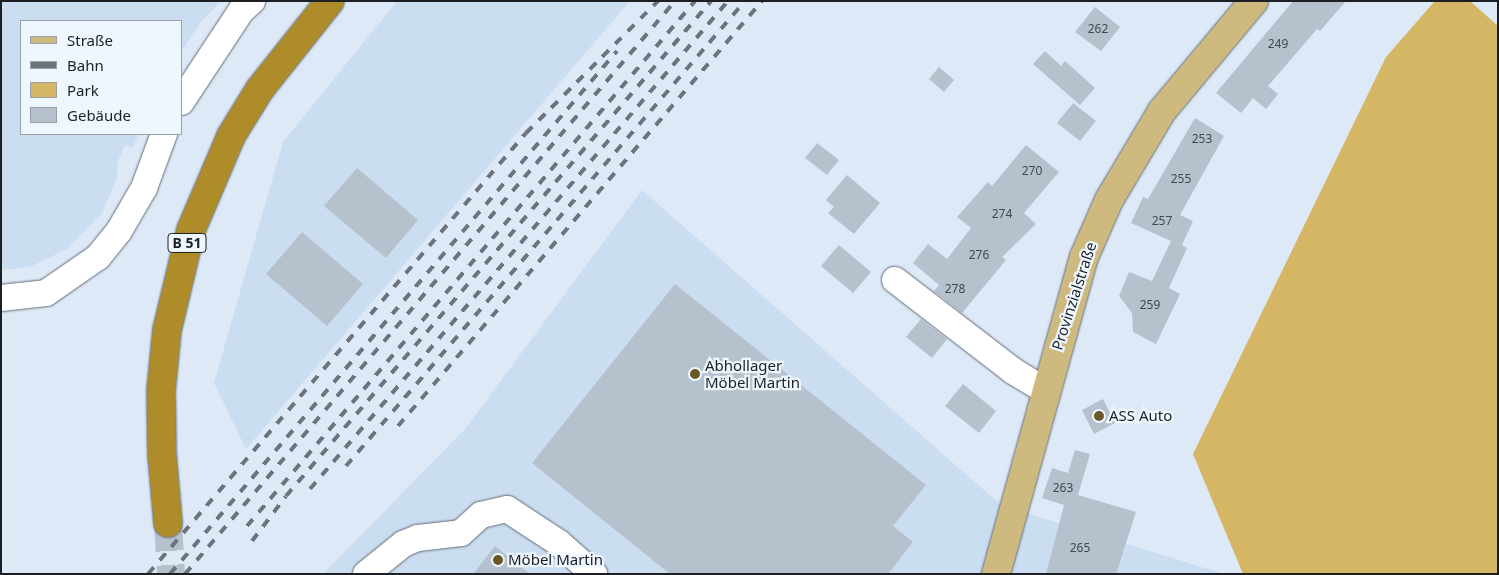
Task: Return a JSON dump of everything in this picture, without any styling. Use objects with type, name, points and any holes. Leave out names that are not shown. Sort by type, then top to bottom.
[{"type":"highway","name":"B 51","points":[[168,523],[162,455],[161,391],[166,330],[191,230],[231,136],[265,81],[330,1]]},
{"type":"main road","name":"Provinzialstraße","points":[[996,574],[1045,390],[1084,257],[1109,200],[1162,111],[1254,1]]},
{"type":"lane","points":[[182,100],[241,11],[252,1]]},
{"type":"lane","points":[[1,298],[46,293],[98,257],[119,231],[144,188],[164,135]]},
{"type":"lane","points":[[895,280],[1013,372],[1045,390]]},
{"type":"lane","points":[[366,574],[403,544],[418,538],[462,533],[481,515],[507,509],[543,531],[594,574]]},
{"type":"shaded area","points":[[1,1],[221,1],[200,23],[182,50],[182,20],[20,20],[20,135],[138,135],[132,148],[125,145],[117,163],[117,178],[102,213],[67,249],[30,267],[1,270]]},
{"type":"shaded area","points":[[397,1],[630,1],[246,449],[214,383],[283,142]]},
{"type":"shaded area","points":[[642,190],[1001,505],[1224,574],[323,574],[465,429]]},
{"type":"green space","points":[[1470,1],[1498,26],[1498,574],[1243,574],[1193,454],[1386,57],[1434,2]]},
{"type":"building","points":[[1293,1],[1346,1],[1320,31],[1317,29],[1268,86],[1278,94],[1266,109],[1253,98],[1241,113],[1216,93]]},
{"type":"building","points":[[1095,7],[1120,27],[1101,51],[1075,32]]},
{"type":"building","points":[[1045,51],[1061,66],[1065,61],[1095,88],[1080,105],[1033,64]]},
{"type":"building","points":[[939,67],[954,80],[944,92],[929,79]]},
{"type":"building","points":[[1073,103],[1096,121],[1080,141],[1057,123]]},
{"type":"building","points":[[1195,118],[1224,136],[1180,215],[1193,221],[1182,245],[1187,248],[1169,288],[1180,294],[1156,344],[1133,332],[1132,313],[1119,296],[1129,272],[1152,281],[1171,241],[1131,223],[1143,197],[1148,199]]},
{"type":"building","points":[[817,143],[839,160],[827,175],[805,158]]},
{"type":"building","points":[[1026,145],[1059,172],[1024,213],[1036,224],[1002,257],[1006,260],[962,313],[934,291],[939,285],[913,263],[928,244],[947,259],[971,228],[957,217],[988,182],[992,186]]},
{"type":"building","points":[[357,168],[418,220],[386,258],[324,206]]},
{"type":"building","points":[[847,175],[880,203],[854,234],[828,213],[834,207],[826,200]]},
{"type":"building","points":[[302,232],[363,284],[327,326],[266,274]]},
{"type":"building","points":[[839,245],[871,272],[853,293],[821,266]]},
{"type":"building","name":"Abhollager Möbel Martin","points":[[675,284],[926,485],[893,526],[913,542],[888,574],[670,574],[532,463]]},
{"type":"building","points":[[921,319],[947,339],[932,358],[906,337]]},
{"type":"building","points":[[963,384],[996,411],[979,433],[945,406]]},
{"type":"building","name":"ASS Auto","points":[[1103,399],[1115,423],[1094,434],[1082,410]]},
{"type":"building","points":[[1075,450],[1090,454],[1078,495],[1136,512],[1116,574],[1046,574],[1064,505],[1042,498],[1052,468],[1068,473]]},
{"type":"building","name":"Möbel Martin","points":[[495,546],[530,574],[473,574]]},
{"type":"tunnel","points":[[168,523],[171,574]]},
{"type":"railway","points":[[148,574],[526,133],[658,1]]},
{"type":"railway","points":[[185,574],[675,1]]},
{"type":"railway","points":[[247,526],[695,1]]},
{"type":"railway","points":[[252,541],[286,496],[711,1]]},
{"type":"railway","points":[[310,489],[728,1]]},
{"type":"railway","points":[[346,466],[745,1]]},
{"type":"railway","points":[[398,426],[762,1]]},
{"type":"railway","points":[[170,574],[617,51]]},
{"type":"place","name":"Abhollager Möbel Martin","points":[[695,374]]},
{"type":"place","name":"ASS Auto","points":[[1099,416]]},
{"type":"place","name":"Möbel Martin","points":[[498,560]]}]
